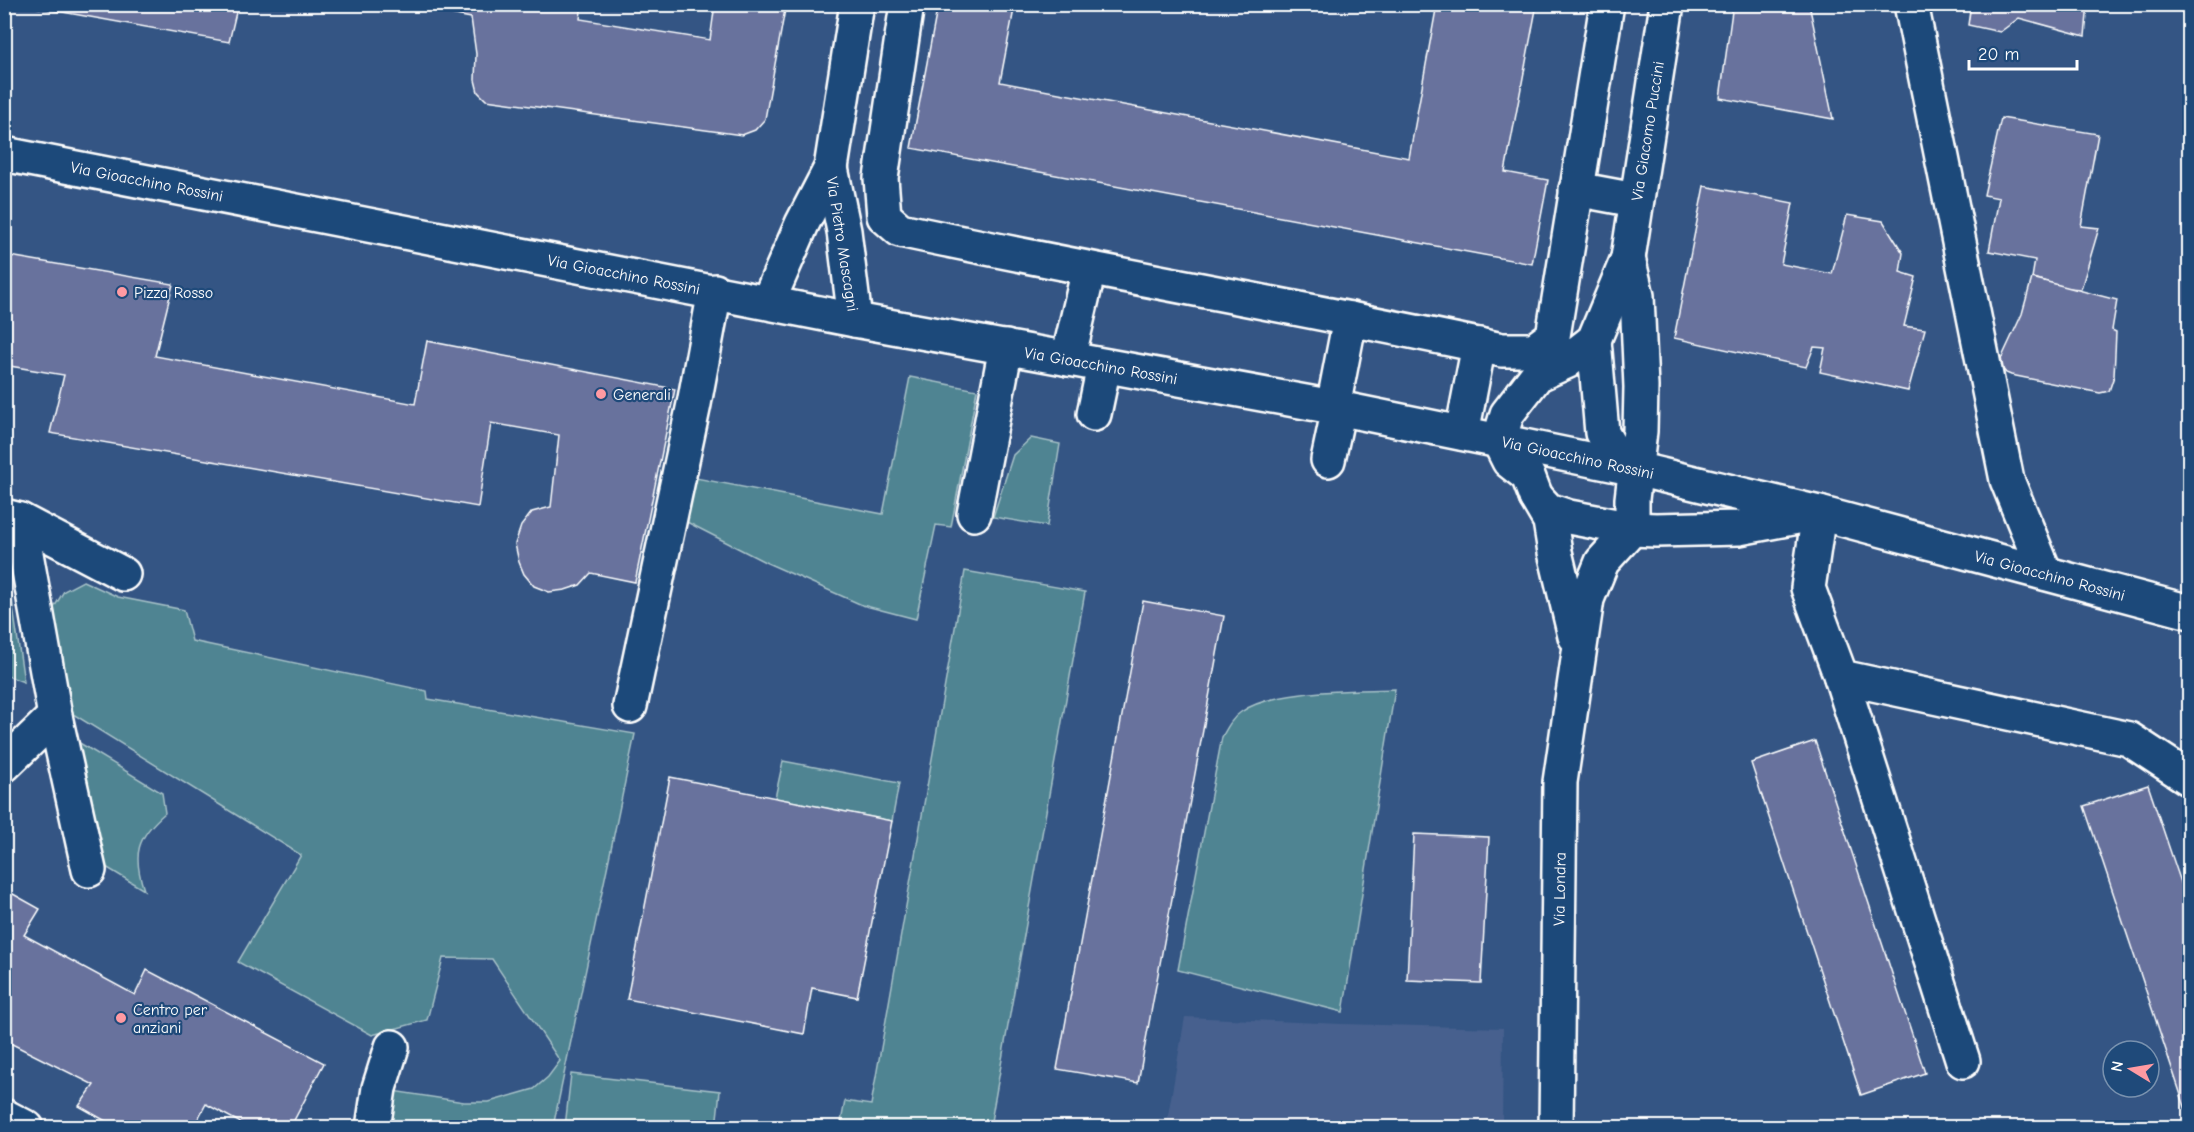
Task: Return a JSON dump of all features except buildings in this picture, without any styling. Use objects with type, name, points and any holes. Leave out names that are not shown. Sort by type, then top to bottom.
[{"type":"street","name":"Via Pietro Mascagni","points":[[768,302],[802,225],[831,168],[857,4]]},
{"type":"street","points":[[907,4],[881,178],[884,216],[900,230],[1039,260],[1502,350],[1534,350],[1553,336],[1607,4]]},
{"type":"street","name":"Via Giacomo Puccini","points":[[1636,469],[1612,450],[1602,433],[1594,340],[1628,258],[1635,200],[1667,4]]},
{"type":"street","points":[[1911,4],[2007,480],[2045,573]]},
{"type":"street","name":"Via Gioacchino Rossini","points":[[4,154],[855,320],[1336,407],[1636,469],[1819,513],[2190,612]]},
{"type":"street","name":"Via Pietro Mascagni","points":[[831,168],[844,231],[855,320]]},
{"type":"street","points":[[1576,189],[1635,200]]},
{"type":"street","name":"Via Giacomo Puccini","points":[[1628,258],[1637,296],[1641,387],[1636,469]]},
{"type":"street","points":[[1068,359],[1089,269]]},
{"type":"street","points":[[630,706],[694,404],[715,291]]},
{"type":"street","points":[[1329,460],[1350,319]]},
{"type":"street","name":"Via Giacomo Puccini","points":[[1499,441],[1508,414],[1537,375],[1566,362],[1594,340]]},
{"type":"street","points":[[1462,433],[1479,345]]},
{"type":"street","points":[[974,514],[1006,347]]},
{"type":"street","points":[[1094,414],[1104,366]]},
{"type":"street","name":"Via Londra","points":[[1499,441],[1509,461],[1528,476],[1536,497],[1550,521],[1555,552],[1579,652]]},
{"type":"street","points":[[1632,529],[1632,499],[1636,469]]},
{"type":"street","points":[[1536,497],[1548,510],[1558,514],[1632,529],[1739,528],[1819,513],[1808,588],[1841,677],[1963,1062]]},
{"type":"street","points":[[12,518],[123,574]]},
{"type":"street","points":[[12,518],[88,870]]},
{"type":"street","name":"Via Londra","points":[[1556,1128],[1560,782],[1587,599],[1602,562],[1632,529]]},
{"type":"street","points":[[1841,677],[2128,739],[2190,779]]},
{"type":"street","points":[[4,765],[55,716]]},
{"type":"street","points":[[373,1128],[379,1088],[392,1047]]},
{"type":"street","points":[[4,1116],[27,1128]]},
{"type":"shaded area","points":[[1185,1017],[1503,1028],[1502,1127],[1166,1127]]},
{"type":"green space","points":[[910,377],[977,390],[951,527],[936,525],[916,619],[862,605],[765,562],[681,519],[691,477],[883,514]]},
{"type":"green space","points":[[1031,438],[1060,444],[1047,526],[993,517],[1013,455]]},
{"type":"green space","points":[[965,571],[1085,592],[990,1127],[840,1127],[845,1101],[871,1105]]},
{"type":"green space","points":[[4,581],[11,594],[24,682],[5,675]]},
{"type":"green space","points":[[83,581],[118,597],[184,610],[192,641],[427,691],[428,699],[635,734],[553,1127],[385,1127],[393,1091],[464,1102],[489,1102],[534,1089],[548,1077],[560,1061],[492,959],[443,958],[427,1020],[372,1035],[238,962],[301,855],[73,714],[58,657],[53,609],[64,591]]},
{"type":"green space","points":[[1395,689],[1343,1012],[1178,970],[1222,737],[1232,720],[1255,704],[1293,695]]},
{"type":"green space","points":[[78,742],[162,793],[165,813],[148,830],[138,856],[144,890],[106,867]]},
{"type":"green space","points":[[783,761],[899,783],[892,821],[775,798]]},
{"type":"green space","points":[[571,1074],[720,1091],[716,1127],[565,1127]]},
{"type":"place","name":"Pizza Rosso","points":[[122,292]]},
{"type":"place","name":"Generali","points":[[601,394]]},
{"type":"place","name":"Centro per anziani","points":[[121,1018]]}]
